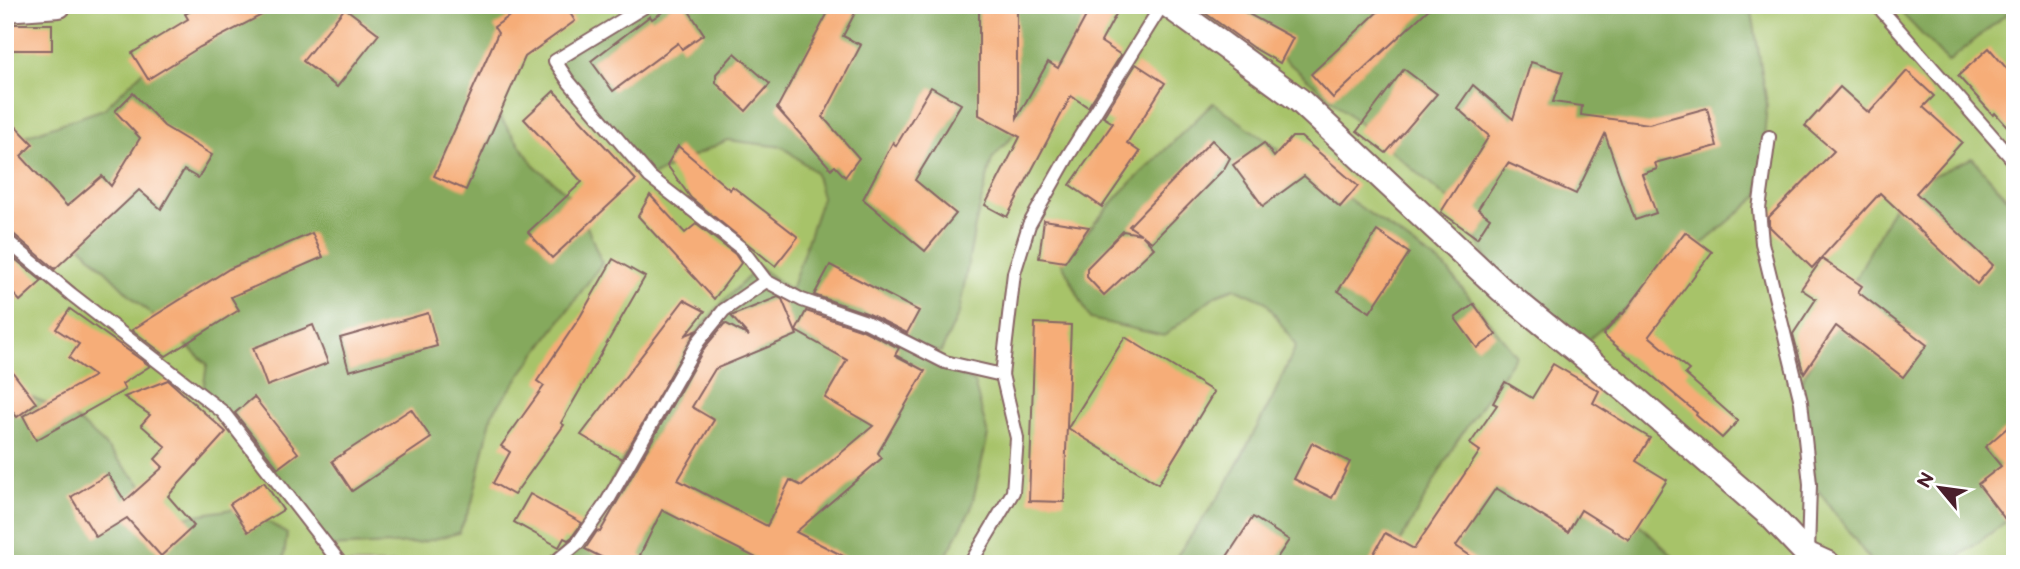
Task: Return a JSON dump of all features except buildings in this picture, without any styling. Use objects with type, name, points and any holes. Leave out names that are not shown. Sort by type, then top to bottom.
[{"type":"street","points":[[5,9],[59,5]]},
{"type":"street","points":[[1168,5],[1299,100],[1502,290],[1680,437],[1772,517],[1815,561]]},
{"type":"lane","points":[[647,5],[555,61],[569,82],[650,177],[741,248],[765,281],[802,300],[866,322],[945,362],[1002,375]]},
{"type":"lane","points":[[970,564],[1013,492],[1017,438],[1002,375],[1014,273],[1029,225],[1068,156],[1162,5]]},
{"type":"lane","points":[[1878,5],[2015,162]]},
{"type":"lane","points":[[1769,137],[1759,209],[1762,243],[1801,402],[1815,561]]},
{"type":"lane","points":[[5,239],[223,412],[341,564]]},
{"type":"lane","points":[[553,564],[578,543],[607,502],[698,342],[724,310],[765,281]]},
{"type":"green space","points":[[5,5],[2015,5],[2015,564],[5,564]]},
{"type":"green space","points":[[229,5],[589,5],[531,34],[482,92],[534,165],[577,202],[602,263],[492,414],[472,503],[459,533],[418,543],[325,547],[283,484],[202,398],[207,364],[133,298],[81,246],[5,149],[5,143],[104,109],[156,58]]},
{"type":"green space","points":[[647,5],[1105,5],[1053,89],[992,159],[975,226],[959,313],[941,352],[903,345],[974,382],[988,435],[971,509],[942,564],[551,564],[590,517],[662,385],[715,310],[759,267],[791,290],[822,197],[815,172],[783,147],[727,140],[650,177],[555,61]]},
{"type":"green space","points":[[1221,5],[1751,5],[1767,104],[1759,196],[1576,350],[1502,290],[1465,214]]},
{"type":"green space","points":[[1894,5],[2015,5],[2015,7],[1948,62]]},
{"type":"green space","points":[[1213,103],[1445,267],[1516,355],[1455,444],[1388,564],[1171,564],[1224,489],[1272,399],[1296,346],[1266,302],[1235,288],[1216,295],[1164,336],[1090,319],[1061,261],[1122,192]]},
{"type":"green space","points":[[1972,158],[2015,207],[2015,515],[1949,564],[1873,564],[1814,485],[1800,384],[1903,189]]},
{"type":"green space","points":[[5,386],[68,412],[102,442],[172,519],[245,507],[287,534],[283,564],[5,564]]},
{"type":"green space","points":[[1498,474],[1618,504],[1675,558],[1678,564],[1411,564]]}]
